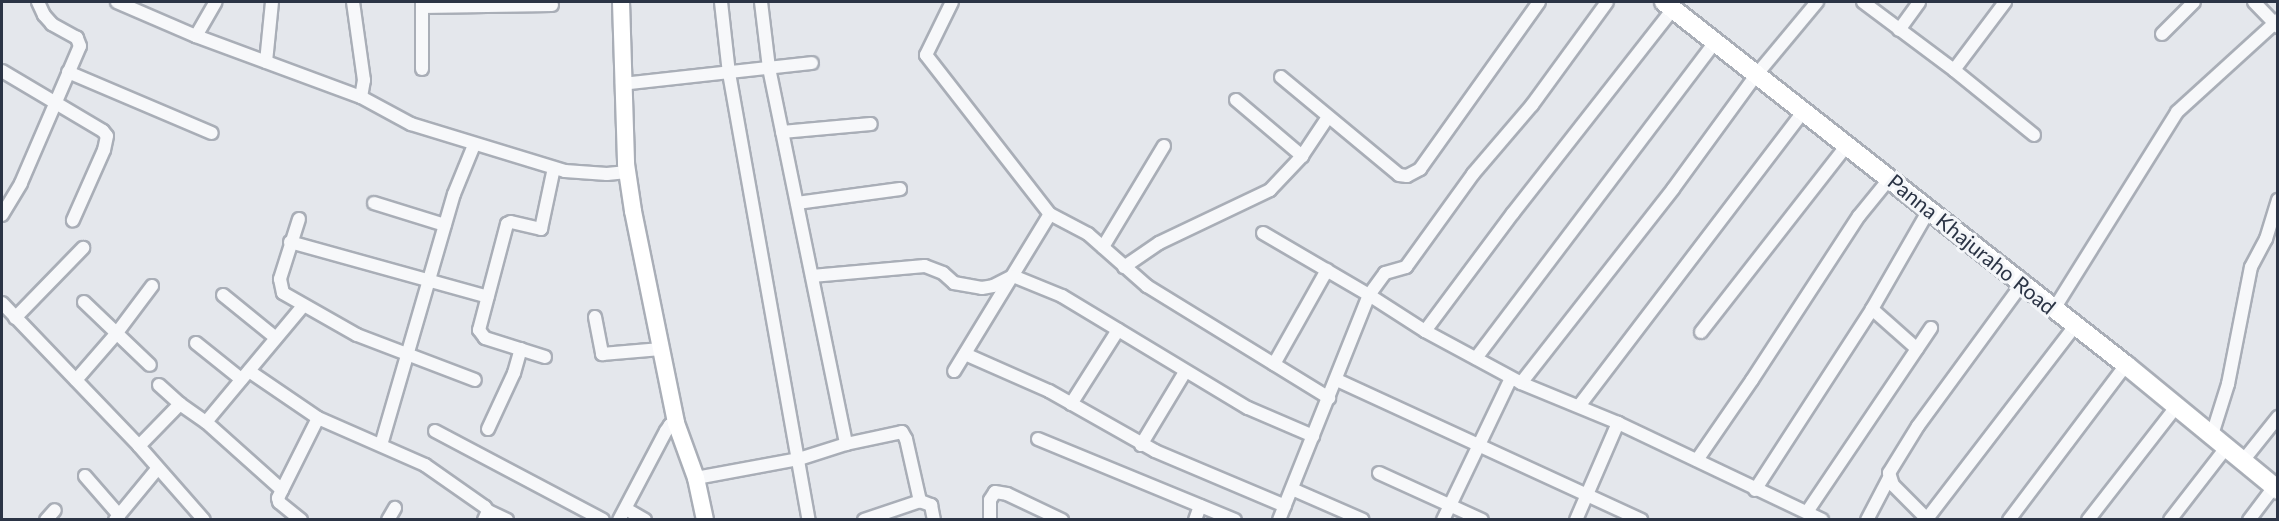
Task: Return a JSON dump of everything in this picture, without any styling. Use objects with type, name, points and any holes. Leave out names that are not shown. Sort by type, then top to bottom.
[{"type":"main road","points":[[621,2],[622,84],[627,172],[676,423],[696,478],[705,519]]},
{"type":"main road","name":"Panna Khajuraho Road","points":[[1668,5],[2126,365],[2218,443],[2276,488]]},
{"type":"street","points":[[2,215],[21,183],[80,42],[52,24],[44,15],[38,2]]},
{"type":"street","points":[[117,2],[135,5],[196,36],[361,97],[411,124],[554,168],[607,174],[627,172]]},
{"type":"street","points":[[196,36],[216,2]]},
{"type":"street","points":[[266,62],[272,2]]},
{"type":"street","points":[[353,2],[364,80],[361,97]]},
{"type":"street","points":[[721,2],[729,73],[808,519]]},
{"type":"street","points":[[761,2],[769,68],[846,444]]},
{"type":"street","points":[[952,2],[926,55],[1050,214],[1088,234],[1147,286],[1329,398]]},
{"type":"street","points":[[1281,77],[1399,175],[1415,173],[1539,2]]},
{"type":"street","points":[[1279,519],[1370,295],[1385,273],[1406,267],[1459,193],[1532,105],[1607,2]]},
{"type":"street","points":[[1443,519],[1478,445],[1516,380],[1673,189],[1757,74],[1817,2]]},
{"type":"street","points":[[1863,2],[1954,70],[2034,135]]},
{"type":"street","points":[[1899,30],[1919,2]]},
{"type":"street","points":[[1954,70],[2005,2]]},
{"type":"street","points":[[2162,34],[2194,2]]},
{"type":"street","points":[[2054,309],[2178,112],[2276,23],[2254,2]]},
{"type":"street","points":[[422,69],[422,4],[552,4]]},
{"type":"street","points":[[1425,331],[1668,5]]},
{"type":"street","points":[[1476,358],[1716,41]]},
{"type":"street","points":[[622,84],[812,63]]},
{"type":"street","points":[[2,71],[103,131],[107,136],[105,150],[73,219]]},
{"type":"street","points":[[68,72],[212,133]]},
{"type":"street","points":[[1236,100],[1302,156]]},
{"type":"street","points":[[1579,406],[1803,112]]},
{"type":"street","points":[[1124,267],[1159,243],[1270,190],[1302,156],[1328,117]]},
{"type":"street","points":[[782,132],[871,124]]},
{"type":"street","points":[[381,446],[445,225],[474,145]]},
{"type":"street","points":[[1701,332],[1847,145]]},
{"type":"street","points":[[1103,247],[1164,146]]},
{"type":"street","points":[[545,357],[481,335],[479,330],[507,224],[511,222],[541,228],[554,168]]},
{"type":"street","points":[[1697,460],[1859,216],[1890,178]]},
{"type":"street","points":[[797,204],[900,189]]},
{"type":"street","points":[[374,203],[445,225]]},
{"type":"street","points":[[2170,519],[2218,443],[2251,267],[2266,239],[2277,204]]},
{"type":"street","points":[[1755,490],[1872,309],[1929,210]]},
{"type":"street","points":[[954,371],[1050,214]]},
{"type":"street","points":[[299,219],[290,242],[280,287],[283,293],[357,335],[475,380]]},
{"type":"street","points":[[1263,233],[1370,295],[1425,331],[1516,380],[1618,423],[1755,490],[1822,519]]},
{"type":"street","points":[[290,242],[488,297]]},
{"type":"street","points":[[15,318],[83,248]]},
{"type":"street","points":[[812,276],[925,266],[943,273],[954,283],[982,288],[993,286],[1013,276],[1048,288],[1248,408],[1313,436]]},
{"type":"street","points":[[1274,364],[1327,270]]},
{"type":"street","points":[[1867,519],[1889,478],[1889,473],[1918,426],[2022,284]]},
{"type":"street","points":[[76,380],[116,334],[152,286]]},
{"type":"street","points":[[223,295],[276,338]]},
{"type":"street","points":[[84,302],[150,365]]},
{"type":"street","points":[[2,303],[139,446],[200,518]]},
{"type":"street","points":[[206,422],[303,306]]},
{"type":"street","points":[[1872,309],[1917,349]]},
{"type":"street","points":[[595,317],[602,354],[661,349]]},
{"type":"street","points":[[1889,478],[1893,485],[1927,519],[2074,326]]},
{"type":"street","points":[[1807,512],[1858,433],[1931,328]]},
{"type":"street","points":[[1071,404],[1118,330]]},
{"type":"street","points":[[196,343],[318,418],[425,465],[486,515],[507,519]]},
{"type":"street","points":[[488,429],[502,401],[521,349]]},
{"type":"street","points":[[964,354],[1071,404],[1141,445],[1285,506]]},
{"type":"street","points":[[2009,519],[2126,365]]},
{"type":"street","points":[[1141,445],[1185,372]]},
{"type":"street","points":[[1337,380],[1641,519]]},
{"type":"street","points":[[159,385],[180,404],[206,422],[282,490]]},
{"type":"street","points":[[139,446],[180,404]]},
{"type":"street","points":[[2088,519],[2176,407]]},
{"type":"street","points":[[2242,462],[2277,417]]},
{"type":"street","points":[[301,519],[279,502],[282,490],[318,418]]},
{"type":"street","points":[[645,519],[622,514],[666,431],[670,425],[676,423]]},
{"type":"street","points":[[1576,519],[1618,423]]},
{"type":"street","points":[[435,431],[603,519]]},
{"type":"street","points":[[696,478],[799,459],[846,444],[902,432],[906,439],[920,501]]},
{"type":"street","points":[[1038,439],[1235,519]]},
{"type":"street","points":[[85,477],[117,517],[157,469]]},
{"type":"street","points":[[1379,473],[1482,519]]},
{"type":"street","points":[[2249,519],[2276,488]]},
{"type":"street","points":[[1292,489],[1363,519]]},
{"type":"street","points":[[990,519],[990,500],[995,492],[1006,494],[1062,519]]},
{"type":"street","points":[[866,519],[920,501],[931,505],[934,519]]},
{"type":"street","points":[[1195,519],[1200,506]]},
{"type":"street","points":[[388,519],[395,508]]}]
